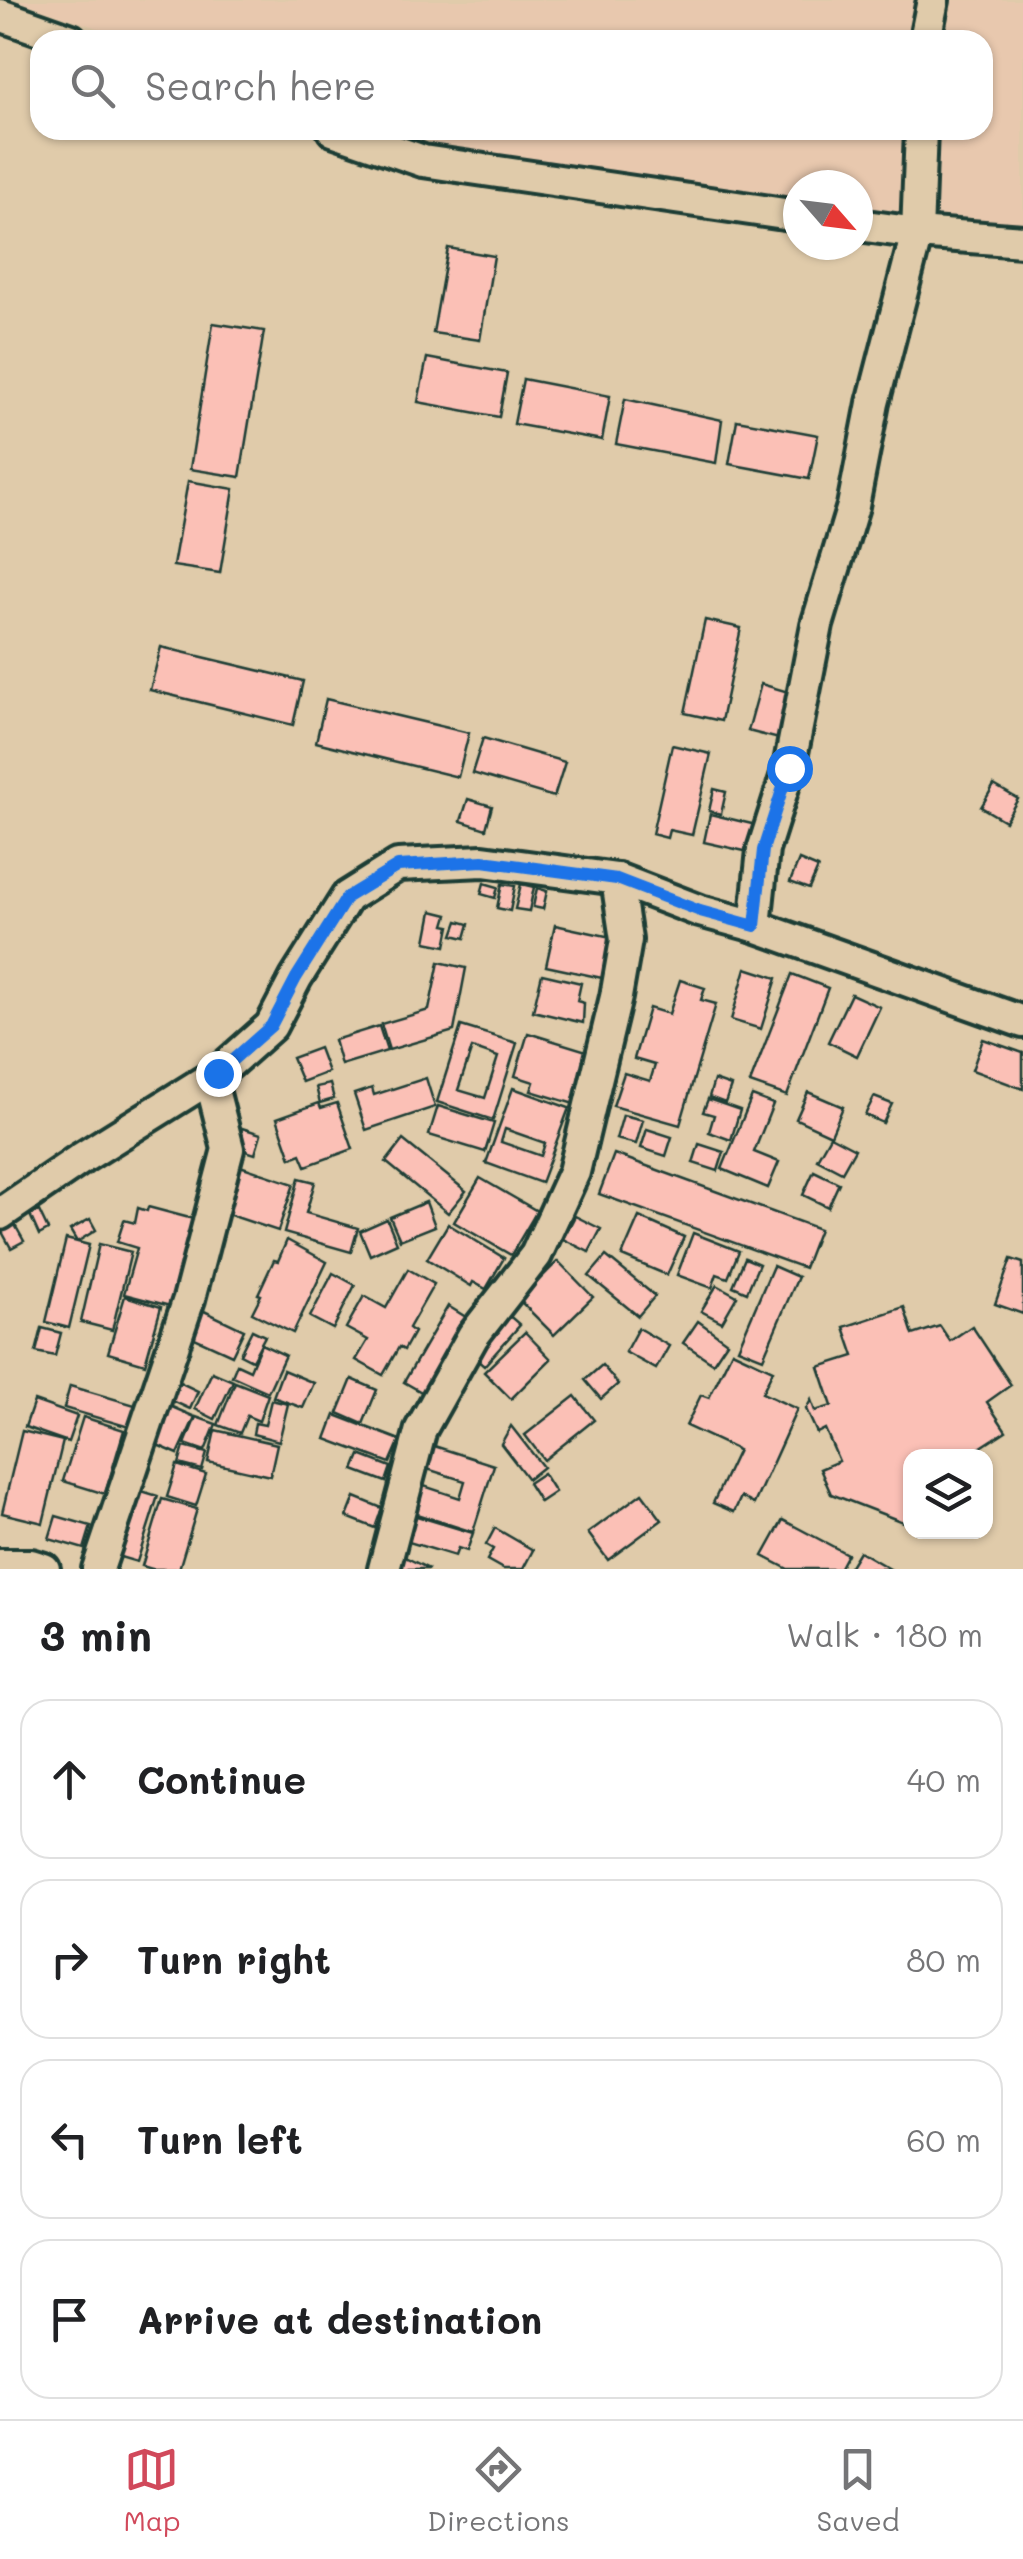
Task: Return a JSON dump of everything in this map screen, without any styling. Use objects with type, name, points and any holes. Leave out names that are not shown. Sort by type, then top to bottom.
[{"type":"street","points":[[927,30],[933,0]]},
{"type":"street","points":[[0,15],[43,30]]},
{"type":"street","points":[[362,140],[423,161],[783,214]]},
{"type":"street","points":[[755,926],[763,850],[789,768],[817,625],[853,506],[873,403],[917,233],[920,140]]},
{"type":"street","points":[[873,226],[1023,241]]},
{"type":"street","points":[[0,1214],[210,1078],[271,1026],[347,897],[398,866],[483,861],[617,879],[1023,1022]]},
{"type":"street","points":[[384,1569],[421,1429],[473,1336],[536,1256],[574,1172],[626,940],[617,879]]},
{"type":"street","points":[[98,1569],[189,1299],[228,1149],[210,1078]]},
{"type":"street","points":[[0,1565],[44,1569]]},
{"type":"shaded area","points":[[16,0],[1023,0],[1023,239],[873,218],[873,170],[783,170],[783,203],[424,140],[993,140],[993,30],[103,30]]},
{"type":"building","points":[[448,248],[494,256],[480,340],[433,333]]},
{"type":"building","points":[[213,323],[264,331],[240,477],[190,469]]},
{"type":"building","points":[[427,358],[507,373],[499,417],[418,402]]},
{"type":"building","points":[[523,379],[610,396],[602,440],[514,424]]},
{"type":"building","points":[[625,399],[722,420],[716,463],[616,444]]},
{"type":"building","points":[[737,420],[818,435],[809,479],[729,464]]},
{"type":"building","points":[[188,481],[234,489],[220,573],[173,566]]},
{"type":"building","points":[[705,620],[741,628],[721,721],[685,713]]},
{"type":"building","points":[[161,647],[303,681],[293,725],[150,690]]},
{"type":"building","points":[[761,684],[792,693],[779,739],[748,731]]},
{"type":"building","points":[[326,699],[469,733],[458,777],[316,742]]},
{"type":"building","points":[[483,738],[565,762],[554,797],[472,773]]},
{"type":"building","points":[[672,745],[711,754],[692,835],[669,830],[667,838],[652,834]]},
{"type":"building","points":[[994,785],[1018,799],[1005,821],[981,807]]},
{"type":"building","points":[[714,789],[726,792],[721,814],[709,811]]},
{"type":"building","points":[[468,799],[492,806],[486,829],[461,821]]},
{"type":"building","points":[[710,814],[756,825],[749,852],[704,842]]},
{"type":"building","points":[[799,860],[818,868],[809,889],[790,882]]},
{"type":"building","points":[[484,883],[498,887],[495,898],[481,894]]},
{"type":"building","points":[[502,884],[515,886],[510,911],[497,908]]},
{"type":"building","points":[[521,884],[534,887],[529,911],[515,909]]},
{"type":"building","points":[[537,888],[547,891],[543,909],[533,907]]},
{"type":"building","points":[[432,911],[448,915],[446,946],[426,942]]},
{"type":"building","points":[[458,921],[469,924],[465,938],[453,935]]},
{"type":"building","points":[[555,925],[611,937],[602,978],[546,966]]},
{"type":"building","points":[[439,962],[466,968],[454,1031],[389,1050],[381,1024],[429,1010]]},
{"type":"building","points":[[746,968],[777,978],[761,1029],[731,1020]]},
{"type":"building","points":[[542,974],[581,983],[577,1001],[584,1003],[583,1023],[533,1011]]},
{"type":"building","points":[[792,974],[828,988],[787,1096],[750,1083]]},
{"type":"building","points":[[680,980],[705,988],[701,1000],[716,1004],[680,1125],[613,1106],[624,1073],[650,1081],[655,1065],[634,1059],[649,1008],[669,1014]]},
{"type":"building","points":[[851,994],[880,1007],[857,1056],[828,1042]]},
{"type":"building","points":[[379,1026],[387,1051],[341,1065],[334,1040]]},
{"type":"building","points":[[461,1026],[517,1043],[493,1120],[437,1102]],"holes":[[[472,1048],[498,1057],[485,1098],[458,1090]]]},
{"type":"building","points":[[528,1033],[590,1052],[574,1104],[531,1091],[534,1082],[515,1076]]},
{"type":"building","points":[[983,1039],[1023,1053],[1023,1089],[972,1070]]},
{"type":"building","points":[[319,1048],[328,1072],[302,1082],[292,1058]]},
{"type":"building","points":[[426,1078],[435,1107],[366,1130],[354,1094],[372,1088],[374,1095]]},
{"type":"building","points":[[714,1080],[731,1086],[725,1103],[709,1097]]},
{"type":"building","points":[[330,1084],[334,1099],[320,1103],[316,1087]]},
{"type":"building","points":[[513,1088],[569,1108],[541,1183],[486,1163]],"holes":[[[505,1129],[545,1143],[541,1156],[501,1142]]]},
{"type":"building","points":[[808,1092],[843,1107],[831,1135],[796,1119]]},
{"type":"building","points":[[752,1096],[773,1104],[754,1152],[779,1162],[768,1188],[722,1169]]},
{"type":"building","points":[[874,1097],[892,1104],[883,1123],[865,1115]]},
{"type":"building","points":[[708,1099],[740,1110],[731,1140],[709,1132],[714,1115],[703,1112]]},
{"type":"building","points":[[319,1103],[321,1108],[337,1103],[353,1149],[306,1166],[301,1154],[291,1158],[277,1118]]},
{"type":"building","points":[[438,1106],[494,1123],[485,1152],[429,1135]]},
{"type":"building","points":[[623,1115],[643,1120],[636,1144],[616,1139]]},
{"type":"building","points":[[242,1128],[261,1134],[255,1154],[236,1148]]},
{"type":"building","points":[[647,1129],[672,1137],[666,1156],[641,1148]]},
{"type":"building","points":[[830,1136],[855,1149],[842,1172],[817,1159]]},
{"type":"building","points":[[403,1140],[466,1191],[448,1213],[386,1162]]},
{"type":"building","points":[[699,1144],[724,1152],[718,1171],[693,1163]]},
{"type":"building","points":[[614,1154],[819,1229],[804,1268],[599,1194]]},
{"type":"building","points":[[237,1165],[294,1184],[278,1231],[221,1212]]},
{"type":"building","points":[[814,1171],[839,1183],[828,1207],[803,1195]]},
{"type":"building","points":[[299,1178],[315,1182],[306,1213],[358,1228],[351,1252],[284,1233]]},
{"type":"building","points":[[480,1178],[537,1211],[511,1255],[454,1222]]},
{"type":"building","points":[[426,1202],[435,1226],[400,1240],[390,1217]]},
{"type":"building","points":[[148,1207],[197,1220],[174,1307],[124,1294],[137,1248],[117,1242],[124,1220],[135,1223],[138,1208],[147,1211]]},
{"type":"building","points":[[39,1211],[48,1230],[39,1235],[30,1215]]},
{"type":"building","points":[[575,1216],[601,1229],[589,1252],[563,1239]]},
{"type":"building","points":[[639,1217],[684,1237],[667,1275],[622,1256]]},
{"type":"building","points":[[11,1218],[24,1241],[11,1248],[0,1228]]},
{"type":"building","points":[[90,1219],[96,1230],[77,1242],[70,1230]]},
{"type":"building","points":[[387,1219],[397,1243],[370,1255],[360,1231]]},
{"type":"building","points":[[448,1224],[504,1258],[486,1289],[473,1282],[471,1286],[427,1259]]},
{"type":"building","points":[[693,1233],[739,1251],[728,1278],[717,1274],[712,1288],[677,1275]]},
{"type":"building","points":[[66,1239],[89,1245],[69,1328],[46,1322]]},
{"type":"building","points":[[287,1240],[327,1262],[293,1333],[252,1313],[274,1260],[278,1261]]},
{"type":"building","points":[[99,1244],[131,1252],[112,1330],[81,1322]]},
{"type":"building","points":[[606,1256],[655,1296],[638,1316],[589,1276]]},
{"type":"building","points":[[745,1258],[759,1264],[747,1292],[733,1286]]},
{"type":"building","points":[[1011,1259],[1023,1263],[1023,1314],[995,1304]]},
{"type":"building","points":[[558,1261],[593,1297],[554,1335],[519,1300]]},
{"type":"building","points":[[773,1266],[798,1277],[763,1358],[738,1348]]},
{"type":"building","points":[[408,1269],[434,1284],[409,1328],[414,1332],[404,1350],[399,1347],[383,1375],[356,1360],[368,1340],[346,1328],[364,1296],[386,1308]]},
{"type":"building","points":[[333,1273],[355,1285],[333,1329],[310,1317]]},
{"type":"building","points":[[717,1285],[737,1296],[722,1322],[701,1311]]},
{"type":"building","points":[[125,1296],[161,1307],[145,1364],[108,1353]]},
{"type":"building","points":[[448,1306],[469,1319],[425,1394],[404,1382]]},
{"type":"building","points":[[904,1307],[913,1335],[940,1326],[950,1341],[972,1326],[1011,1385],[987,1402],[1006,1431],[978,1449],[903,1449],[903,1522],[831,1494],[820,1469],[839,1461],[825,1429],[817,1433],[806,1409],[811,1400],[815,1411],[832,1406],[819,1367],[854,1356],[844,1327]]},
{"type":"building","points":[[202,1310],[244,1330],[232,1355],[190,1336]]},
{"type":"building","points":[[505,1312],[520,1325],[484,1366],[469,1353]]},
{"type":"building","points":[[698,1321],[727,1342],[713,1363],[683,1343]]},
{"type":"building","points":[[42,1328],[61,1333],[55,1356],[36,1352]]},
{"type":"building","points":[[638,1328],[669,1346],[656,1369],[625,1352]]},
{"type":"building","points":[[252,1330],[265,1336],[252,1360],[240,1354]]},
{"type":"building","points":[[525,1332],[551,1359],[511,1399],[484,1372]]},
{"type":"building","points":[[261,1344],[285,1355],[268,1392],[232,1376],[237,1364],[250,1370]]},
{"type":"building","points":[[732,1351],[773,1370],[762,1393],[797,1409],[754,1504],[741,1497],[734,1512],[713,1503],[738,1450],[686,1426],[701,1395],[709,1398]]},
{"type":"building","points":[[602,1365],[618,1384],[601,1399],[585,1380]]},
{"type":"building","points":[[283,1370],[314,1383],[303,1408],[273,1397]]},
{"type":"building","points":[[212,1372],[233,1381],[215,1419],[195,1409]]},
{"type":"building","points":[[352,1379],[377,1390],[363,1424],[338,1413]]},
{"type":"building","points":[[177,1381],[198,1391],[190,1409],[168,1399]]},
{"type":"building","points":[[235,1382],[268,1395],[259,1421],[247,1416],[240,1433],[218,1425]]},
{"type":"building","points":[[70,1386],[135,1405],[129,1427],[64,1408]]},
{"type":"building","points":[[575,1396],[594,1420],[544,1460],[525,1435]]},
{"type":"building","points":[[271,1400],[288,1404],[279,1441],[253,1434],[255,1423],[265,1425]]},
{"type":"building","points":[[34,1401],[77,1416],[68,1442],[25,1427]]},
{"type":"building","points":[[165,1404],[195,1417],[178,1454],[148,1441]]},
{"type":"building","points":[[335,1415],[400,1440],[390,1463],[326,1439]]},
{"type":"building","points":[[83,1417],[124,1430],[105,1494],[63,1481]]},
{"type":"building","points":[[196,1417],[216,1424],[205,1451],[185,1444]]},
{"type":"building","points":[[511,1426],[543,1467],[528,1479],[501,1444]]},
{"type":"building","points":[[215,1430],[277,1444],[270,1476],[208,1462]]},
{"type":"building","points":[[22,1431],[63,1441],[43,1523],[2,1513]]},
{"type":"building","points":[[431,1445],[494,1465],[473,1532],[410,1512],[418,1484],[460,1498],[465,1481],[424,1468]]},
{"type":"building","points":[[184,1447],[207,1453],[202,1470],[179,1464]]},
{"type":"building","points":[[360,1455],[391,1467],[386,1482],[354,1470]]},
{"type":"building","points":[[177,1465],[206,1474],[196,1506],[167,1497]]},
{"type":"building","points":[[543,1473],[555,1492],[540,1502],[528,1483]]},
{"type":"building","points":[[135,1489],[158,1496],[137,1562],[113,1555]]},
{"type":"building","points":[[642,1493],[662,1520],[608,1560],[588,1533]]},
{"type":"building","points":[[355,1497],[382,1508],[375,1528],[347,1517]]},
{"type":"building","points":[[162,1499],[197,1509],[179,1569],[142,1566]]},
{"type":"building","points":[[410,1514],[473,1533],[467,1551],[458,1548],[455,1556],[402,1540]]},
{"type":"building","points":[[56,1516],[91,1526],[84,1549],[49,1539]]},
{"type":"building","points":[[783,1520],[847,1554],[839,1569],[788,1569],[763,1556]]},
{"type":"building","points":[[495,1528],[533,1550],[523,1569],[503,1569],[487,1560],[493,1549],[486,1545]]},
{"type":"building","points":[[859,1551],[890,1569],[848,1569]]},
{"type":"building","points":[[403,1556],[429,1569],[397,1569]]},
{"type":"route","points":[[218,1073],[271,1026],[347,897],[398,866],[483,861],[617,879],[700,911],[755,926],[763,850],[789,768]]}]
